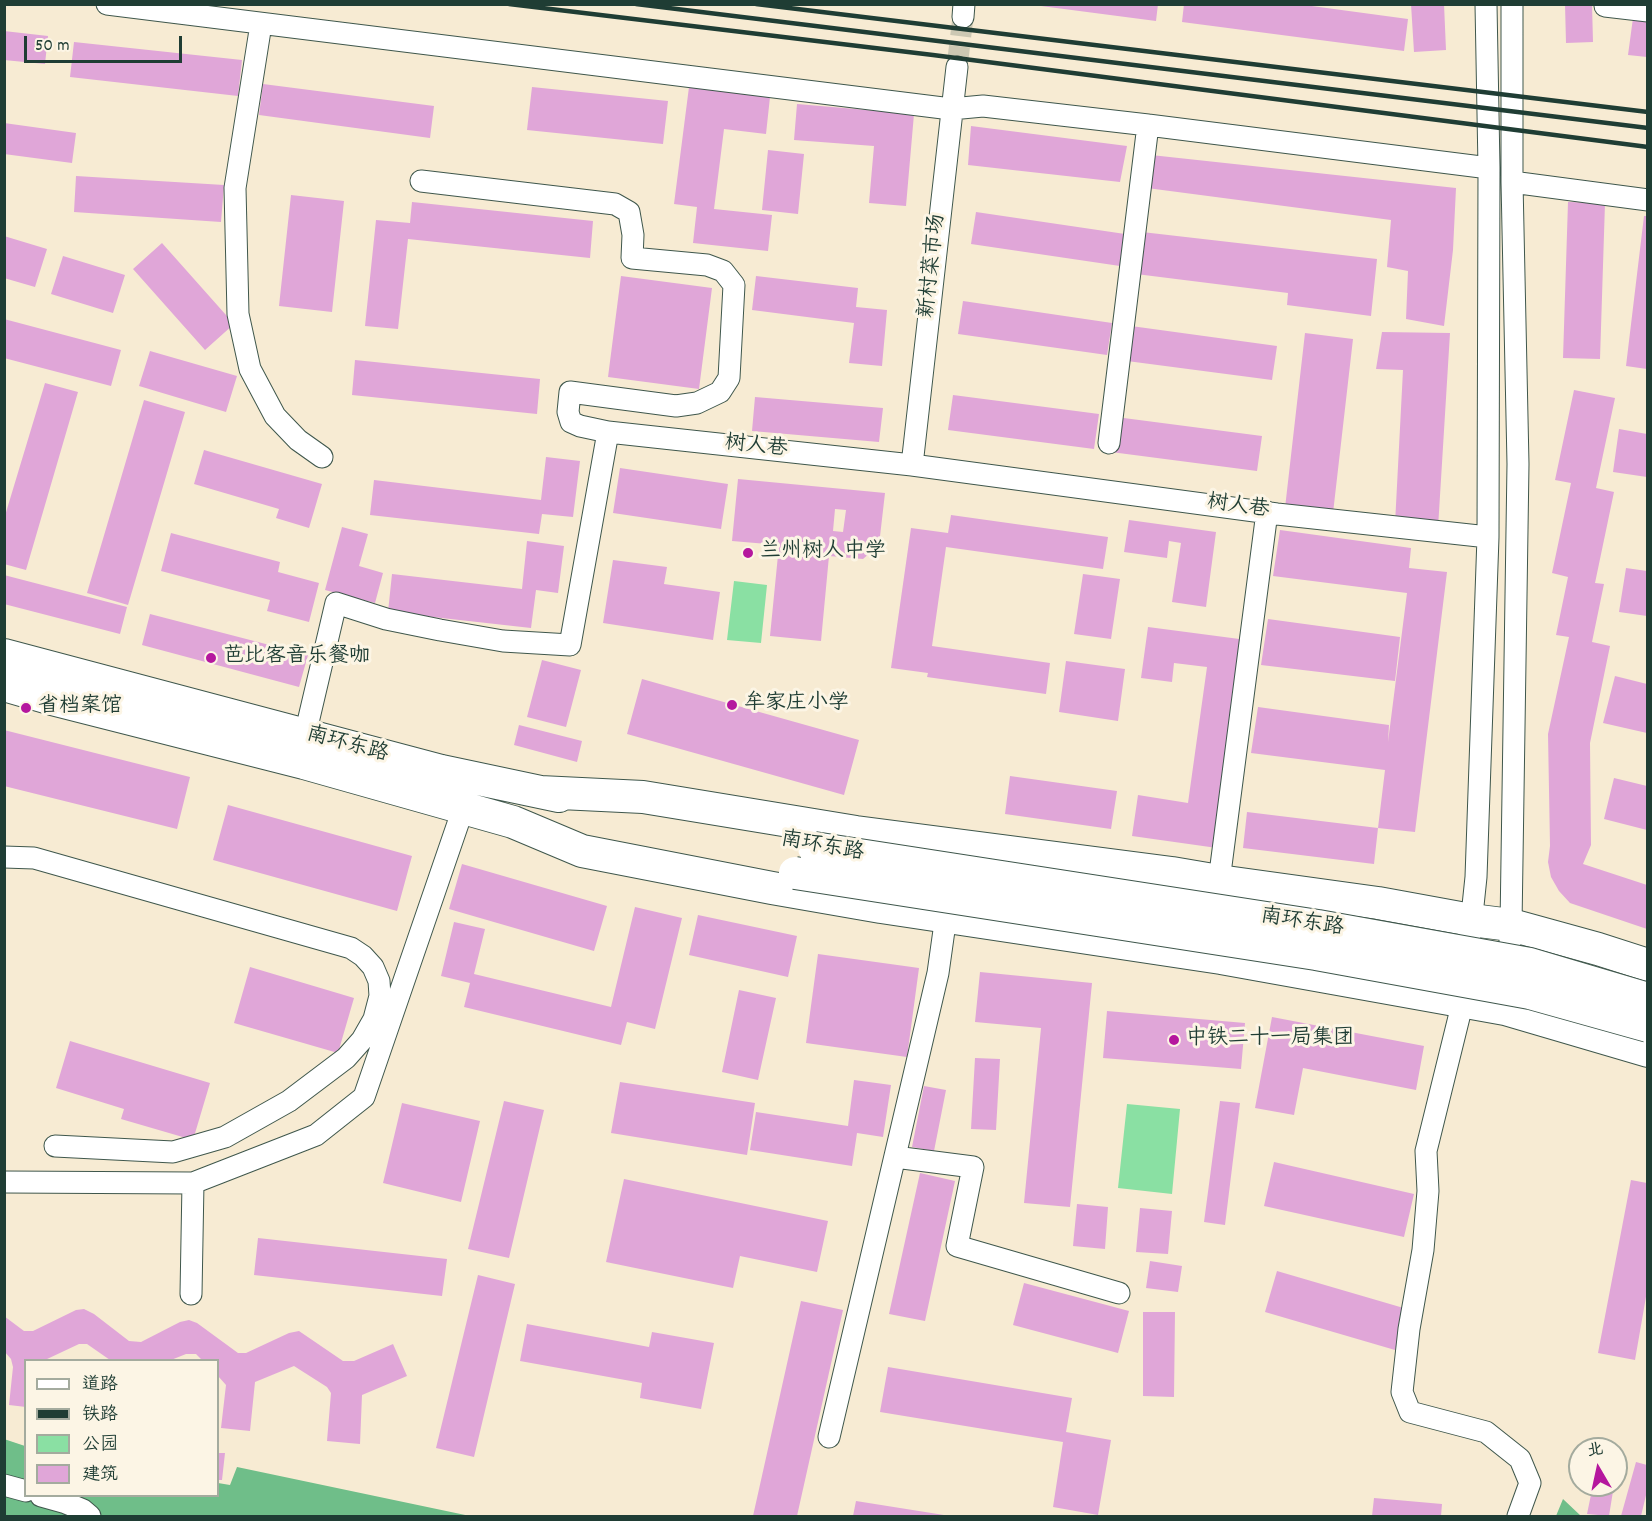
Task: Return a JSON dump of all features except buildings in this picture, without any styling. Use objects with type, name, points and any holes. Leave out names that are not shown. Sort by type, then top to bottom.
[{"type":"highway","name":"南环东路","points":[[4,655],[441,771],[665,820],[814,848],[1318,926],[1519,962],[1647,999]]},
{"type":"highway","name":"南环东路","points":[[4,685],[304,763],[513,822],[795,873],[1316,954],[1530,993],[1647,1026]]},
{"type":"highway","points":[[540,792],[644,797],[856,832],[1172,873],[1378,903],[1511,925],[1647,965]]},
{"type":"highway","name":"南环东路","points":[[513,822],[582,851],[881,907],[1221,958],[1463,1001],[1505,1009],[1647,1052]]},
{"type":"street","points":[[107,4],[951,109],[983,106],[1488,168]]},
{"type":"street","points":[[1486,4],[1488,537],[1476,877],[1463,1001],[1426,1151],[1428,1191],[1423,1250],[1408,1329],[1402,1392],[1410,1412],[1486,1432],[1520,1459],[1530,1483],[1518,1516]]},
{"type":"street","points":[[1505,1009],[1511,925],[1518,464],[1512,182],[1512,4]]},
{"type":"street","points":[[1605,4],[1605,6],[1647,11]]},
{"type":"street","points":[[261,24],[235,188],[238,314],[250,369],[275,416],[297,440],[322,457]]},
{"type":"street","name":"新村菜市场","points":[[912,465],[957,67]]},
{"type":"street","points":[[1109,443],[1148,125]]},
{"type":"street","name":"树人巷","points":[[421,181],[615,204],[629,212],[633,235],[632,258],[707,265],[723,271],[734,285],[729,378],[720,392],[697,403],[676,406],[570,393],[568,412],[571,422],[580,426],[608,432],[912,465],[1267,512],[1488,537]]},
{"type":"street","points":[[1512,182],[1647,200]]},
{"type":"street","points":[[305,735],[336,603],[386,619],[440,630],[503,641],[570,645],[608,432]]},
{"type":"street","points":[[1219,881],[1267,512]]},
{"type":"street","points":[[4,1182],[193,1183],[316,1135],[364,1098],[384,1013],[463,809]]},
{"type":"street","points":[[4,857],[34,858],[351,948],[373,967],[379,981],[384,1013]]},
{"type":"street","points":[[829,1437],[938,973],[946,916]]},
{"type":"street","points":[[55,1146],[173,1152],[225,1137],[289,1101],[346,1058],[362,1040],[374,1019],[384,1013]]},
{"type":"street","points":[[895,1157],[973,1167],[957,1246],[1119,1293]]},
{"type":"street","points":[[191,1294],[193,1183]]},
{"type":"street","points":[[4,1485],[24,1490]]},
{"type":"street","points":[[45,1497],[83,1510],[90,1516]]},
{"type":"green space","points":[[734,581],[767,585],[761,643],[727,640]]},
{"type":"green space","points":[[1127,1104],[1180,1109],[1172,1194],[1118,1188]]},
{"type":"green space","points":[[4,1439],[24,1446],[24,1497],[219,1497],[219,1483],[230,1485],[237,1467],[470,1516],[5,1516]]},
{"type":"green space","points":[[1563,1499],[1581,1516],[1556,1516]]},
{"type":"tunnel","points":[[957,67],[963,17]]},
{"type":"railway","points":[[509,4],[933,55],[1648,147]]},
{"type":"railway","points":[[636,4],[1648,128]]},
{"type":"railway","points":[[756,4],[1648,112]]},
{"type":"place","name":"兰州树人中学","points":[[748,553]]},
{"type":"place","name":"芭比客音乐餐咖","points":[[211,658]]},
{"type":"place","name":"牟家庄小学","points":[[732,705]]},
{"type":"place","name":"省档案馆","points":[[26,708]]},
{"type":"place","name":"中铁二十一局集团","points":[[1174,1040]]}]
